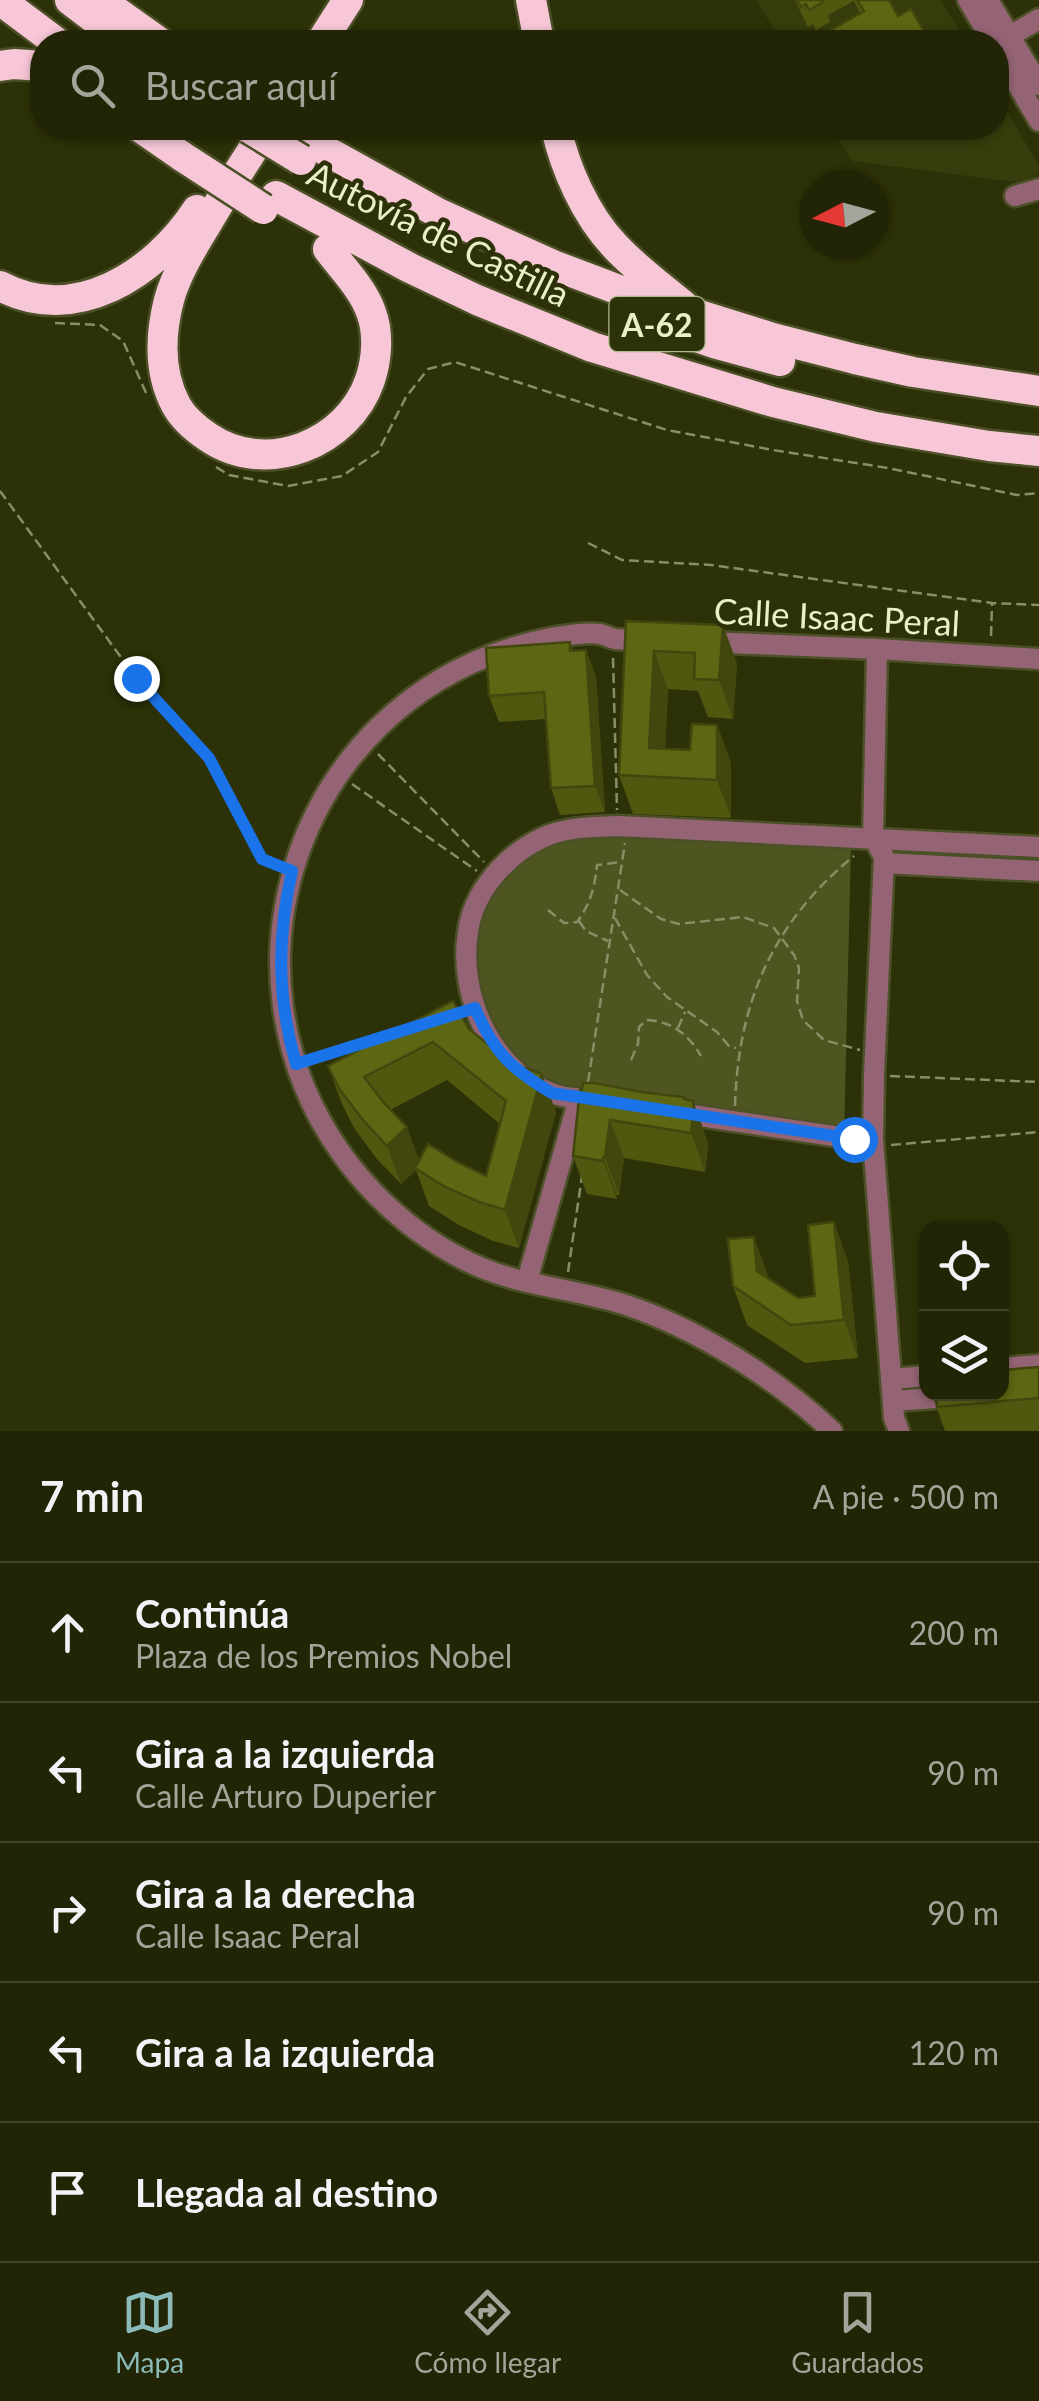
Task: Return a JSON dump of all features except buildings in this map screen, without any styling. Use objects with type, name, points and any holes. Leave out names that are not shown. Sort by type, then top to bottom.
[{"type":"highway","points":[[0,0],[40,30]]},
{"type":"highway","points":[[70,0],[110,30]]},
{"type":"highway","points":[[100,0],[141,30]]},
{"type":"highway","points":[[310,30],[329,0]]},
{"type":"highway","points":[[329,30],[348,0]]},
{"type":"highway","points":[[531,0],[537,30]]},
{"type":"highway","points":[[0,25],[30,49]]},
{"type":"highway","points":[[0,66],[30,65]]},
{"type":"highway","points":[[166,140],[191,152]]},
{"type":"highway","name":"Autovía de Castilla","points":[[182,140],[191,152],[270,202],[592,347],[772,402],[876,427],[1039,451]]},
{"type":"highway","points":[[0,286],[32,298],[56,301],[99,293],[127,279],[149,263],[192,218],[241,140]]},
{"type":"highway","points":[[259,140],[189,253],[170,297],[163,366],[178,409],[201,432],[239,452],[264,455],[306,446],[335,431],[364,396],[376,354],[372,312],[360,291],[328,249],[270,202]]},
{"type":"highway","name":"Autovía de Castilla","points":[[277,140],[307,153],[419,224],[607,307],[716,344],[874,384],[1039,408]]},
{"type":"highway","points":[[295,140],[307,153],[440,214],[554,265],[664,307],[855,360],[1039,390]]},
{"type":"highway","points":[[560,140],[590,214],[610,242],[690,312]]},
{"type":"highway","points":[[328,249],[514,333],[641,376],[772,402]]},
{"type":"street","points":[[968,0],[991,30]]},
{"type":"street","points":[[988,0],[997,30]]},
{"type":"street","points":[[1009,36],[1039,18]]},
{"type":"street","points":[[1009,52],[1039,85]]},
{"type":"street","points":[[1009,60],[1039,121]]},
{"type":"street","points":[[1039,188],[1016,200],[1039,197]]},
{"type":"street","name":"Calle Isaac Peral","points":[[832,1431],[786,1392],[705,1342],[630,1306],[482,1268],[446,1250],[377,1195],[342,1154],[312,1106],[296,1064],[282,998],[280,954],[283,909],[292,871],[320,803],[365,741],[411,698],[465,666],[522,645],[600,634],[612,638],[877,648],[1039,659]]},
{"type":"street","points":[[877,648],[873,838],[884,860],[874,1143],[895,1420],[967,1401]]},
{"type":"street","points":[[874,1143],[552,1093],[524,1077],[487,1036],[475,1008],[469,980],[468,932],[474,910],[493,877],[518,854],[540,838],[560,831],[622,827],[1039,846]]},
{"type":"street","points":[[884,860],[1039,871]]},
{"type":"street","points":[[527,1281],[582,1098]]},
{"type":"street","points":[[1009,1367],[1039,1365]]},
{"type":"street","points":[[892,1379],[919,1377]]},
{"type":"path","points":[[55,324],[100,326],[123,341],[152,408]]},
{"type":"path","points":[[213,466],[229,475],[288,486],[342,476],[378,452],[406,397],[428,369],[455,362],[667,430],[1017,495],[1039,493]]},
{"type":"path","points":[[0,491],[136,678],[209,758],[262,859],[292,871]]},
{"type":"path","points":[[588,543],[622,560],[711,565],[992,603],[1039,605]]},
{"type":"path","points":[[990,656],[992,603]]},
{"type":"path","points":[[582,1098],[624,862],[612,638]]},
{"type":"path","points":[[365,741],[493,877]]},
{"type":"path","points":[[338,775],[493,877]]},
{"type":"path","points":[[735,1121],[739,1050],[751,1001],[768,962],[794,917],[832,875],[860,852],[884,860]]},
{"type":"path","points":[[548,910],[564,923],[578,920],[596,883],[598,865],[624,862]]},
{"type":"path","points":[[619,890],[661,918],[686,924],[743,918],[774,928],[794,955],[803,1020],[824,1040],[874,1064],[1039,1082]]},
{"type":"path","points":[[615,916],[647,975],[685,1011],[739,1050]]},
{"type":"path","points":[[578,920],[586,931],[610,942]]},
{"type":"path","points":[[678,1028],[685,1011]]},
{"type":"path","points":[[631,1060],[642,1023],[647,1020],[678,1028],[700,1056]]},
{"type":"path","points":[[296,1064],[386,1036]]},
{"type":"path","points":[[874,1143],[1039,1132]]},
{"type":"path","points":[[565,1290],[582,1176]]},
{"type":"shaded area","points":[[756,0],[941,0],[959,30],[775,30]]},
{"type":"shaded area","points":[[1009,115],[1039,166],[1039,174],[1022,183],[852,161],[839,140],[1009,140]]},
{"type":"shaded area","points":[[571,837],[851,844],[844,1137],[555,1088],[517,1064],[481,1007],[471,946],[483,901],[509,870],[546,843]]},
{"type":"route","points":[[136,678],[209,758],[262,859],[292,871],[283,909],[280,954],[282,998],[296,1064],[475,1008],[487,1036],[503,1057],[524,1077],[552,1093],[854,1139]]}]
